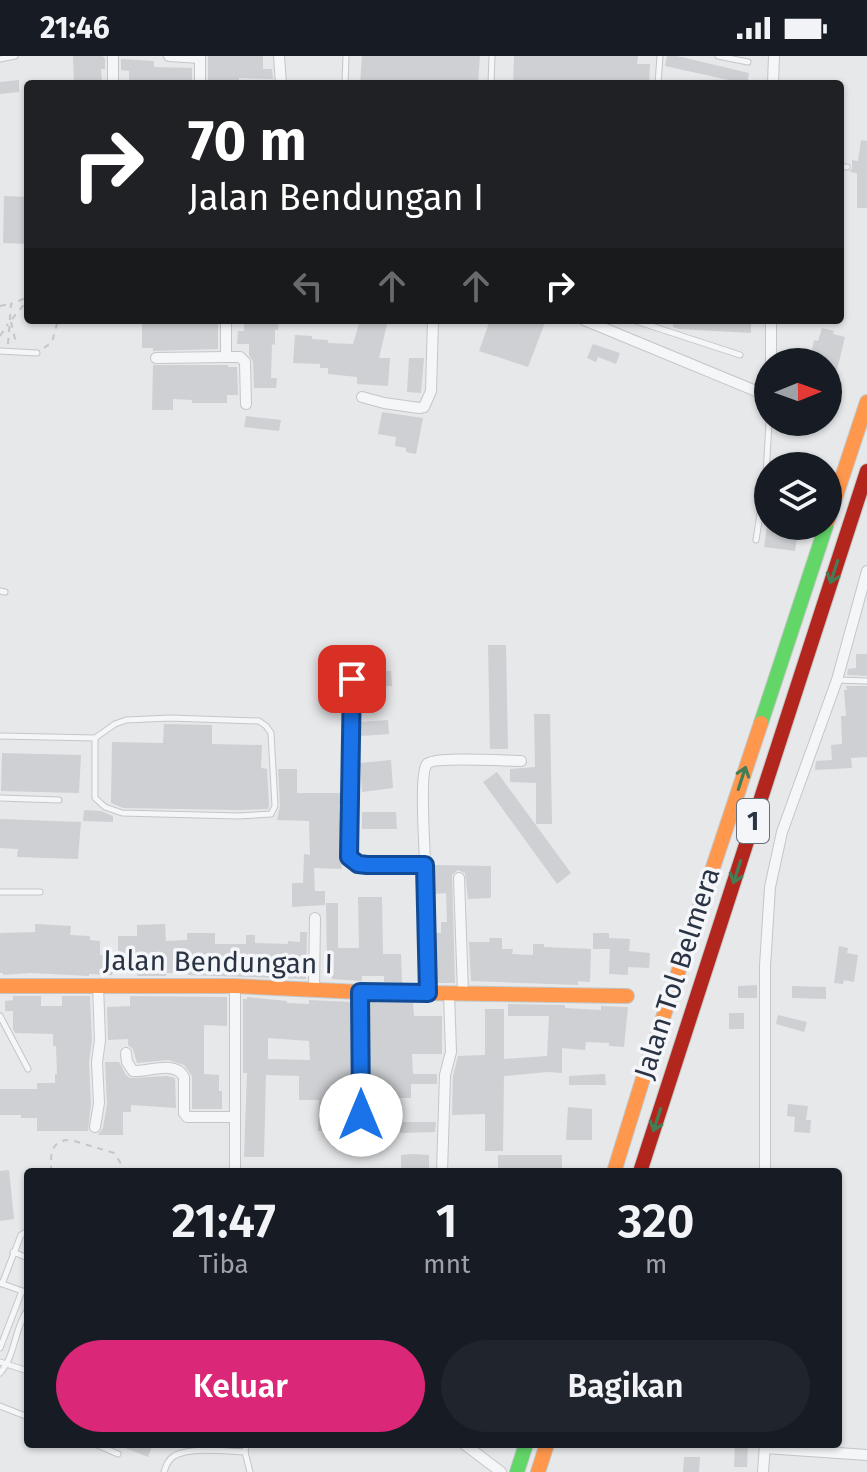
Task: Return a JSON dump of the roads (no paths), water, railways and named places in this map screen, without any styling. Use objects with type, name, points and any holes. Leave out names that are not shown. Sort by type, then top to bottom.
[{"type":"main road","points":[[842,478],[867,402]]},
{"type":"main road","name":"Jalan Tol Belmera","points":[[641,1168],[867,471]]},
{"type":"main road","name":"Jalan Tol Belmera","points":[[615,1168],[821,540]]},
{"type":"main road","name":"Jalan Bendungan I","points":[[0,986],[235,986],[360,992],[627,996]]},
{"type":"main road","points":[[517,1472],[525,1448]]},
{"type":"main road","points":[[538,1472],[546,1448]]},
{"type":"street","points":[[113,56],[113,80]]},
{"type":"street","points":[[169,56],[200,57],[200,80]]},
{"type":"street","points":[[279,56],[281,80]]},
{"type":"street","points":[[773,80],[774,56]]},
{"type":"street","points":[[226,324],[226,357]]},
{"type":"street","points":[[362,397],[396,405],[424,407],[431,391],[433,324]]},
{"type":"street","points":[[594,324],[754,390]]},
{"type":"street","points":[[771,324],[771,348]]},
{"type":"street","points":[[156,358],[240,357],[245,362],[246,404]]},
{"type":"street","points":[[765,1168],[765,966],[770,887],[782,832],[837,680],[867,571]]},
{"type":"street","points":[[352,679],[349,857],[358,864],[367,865],[425,865]]},
{"type":"street","points":[[428,993],[423,778],[427,764],[430,761],[452,760],[521,761]]},
{"type":"street","points":[[442,1168],[445,1075],[451,1052],[456,993],[459,878]]},
{"type":"street","points":[[314,989],[315,918]]},
{"type":"street","points":[[95,1127],[99,1103],[98,985]]},
{"type":"street","points":[[235,986],[235,1168]]},
{"type":"street","points":[[360,992],[361,1115]]},
{"type":"street","points":[[126,1053],[133,1071],[176,1069],[182,1072],[184,1113],[187,1117],[235,1117]]},
{"type":"street","points":[[469,1448],[501,1472]]},
{"type":"street","points":[[763,1472],[765,1448]]},
{"type":"street","points":[[788,1448],[867,1455]]},
{"type":"lane","points":[[0,59],[15,56]]},
{"type":"lane","points":[[345,80],[346,56]]},
{"type":"lane","points":[[491,80],[492,56]]},
{"type":"lane","points":[[658,80],[660,56]]},
{"type":"lane","points":[[718,56],[748,62]]},
{"type":"lane","points":[[650,324],[740,355]]},
{"type":"lane","points":[[3,351],[37,353]]},
{"type":"lane","points":[[837,680],[867,681]]},
{"type":"lane","points":[[0,736],[95,738],[126,720],[259,721],[271,733],[275,806],[271,814],[238,816],[122,813],[105,807],[95,798],[95,738]]},
{"type":"lane","points":[[0,798],[59,800]]},
{"type":"lane","points":[[0,892],[40,892]]},
{"type":"lane","points":[[0,1016],[28,1069]]},
{"type":"lane","points":[[24,1233],[1,1283],[24,1292]]},
{"type":"lane","points":[[13,1252],[24,1256]]},
{"type":"lane","points":[[0,1348],[24,1294]]},
{"type":"lane","points":[[0,1373],[24,1316]]},
{"type":"lane","points":[[3,1364],[24,1370]]},
{"type":"lane","points":[[0,1406],[24,1415]]},
{"type":"lane","points":[[104,1448],[118,1454]]},
{"type":"lane","points":[[246,1448],[250,1472]]},
{"type":"lane","points":[[164,1472],[170,1458],[178,1454],[245,1452]]}]
